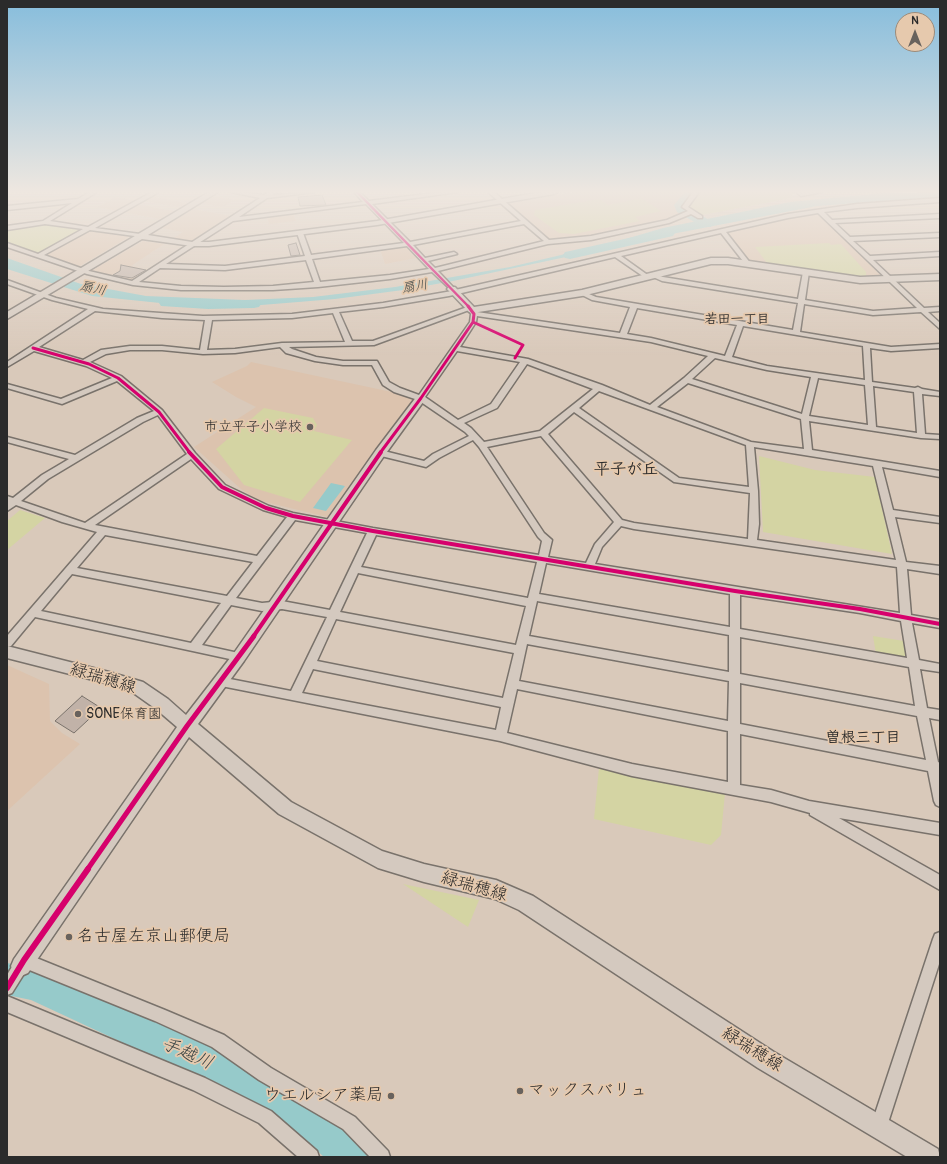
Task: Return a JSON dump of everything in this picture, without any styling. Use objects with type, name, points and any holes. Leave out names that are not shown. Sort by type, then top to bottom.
[{"type":"street","points":[[11,246],[79,273],[133,283],[182,288],[224,289],[318,285],[436,272],[532,246]]},
{"type":"street","points":[[38,256],[56,246]]},
{"type":"street","points":[[7,316],[123,246]]},
{"type":"street","points":[[133,283],[189,246]]},
{"type":"street","points":[[304,246],[318,285]]},
{"type":"street","points":[[159,266],[225,268],[390,246]]},
{"type":"street","points":[[7,988],[187,726],[239,657],[331,522],[421,398],[473,322],[472,311],[410,246]]},
{"type":"street","points":[[7,282],[103,311],[156,316],[209,318],[292,316],[415,300],[657,246]]},
{"type":"street","points":[[734,246],[748,264]]},
{"type":"street","points":[[856,246],[940,327]]},
{"type":"street","points":[[424,260],[454,254]]},
{"type":"street","points":[[868,258],[940,254]]},
{"type":"street","points":[[616,256],[651,276],[662,279],[873,312],[940,309]]},
{"type":"street","points":[[472,311],[582,293],[711,261],[728,261],[860,280],[940,277]]},
{"type":"street","points":[[796,333],[806,272]]},
{"type":"street","points":[[582,293],[594,299],[891,349],[940,346]]},
{"type":"street","points":[[623,335],[634,306]]},
{"type":"street","points":[[7,365],[93,308]]},
{"type":"street","points":[[83,364],[110,350],[162,348],[203,352],[235,351],[282,345],[374,343],[462,310],[623,335],[659,342],[767,368],[940,394]]},
{"type":"street","points":[[336,311],[349,344]]},
{"type":"street","points":[[203,352],[209,318]]},
{"type":"street","points":[[728,358],[741,323]]},
{"type":"street","points":[[282,345],[289,351],[315,359],[343,363],[374,363],[386,382],[397,390],[421,398],[458,423],[482,444],[541,534],[547,540],[500,736]]},
{"type":"street","points":[[866,345],[872,429]]},
{"type":"street","points":[[33,348],[83,364],[89,364],[118,378],[159,412],[192,455],[222,487],[266,508],[293,516],[373,531],[735,591],[860,609],[940,624]]},
{"type":"street","points":[[454,348],[525,360],[750,444],[940,474]]},
{"type":"street","points":[[651,408],[687,380],[713,355]]},
{"type":"street","points":[[458,423],[494,406],[525,360]]},
{"type":"street","points":[[808,452],[805,418],[815,376]]},
{"type":"street","points":[[7,386],[62,402],[118,378]]},
{"type":"street","points":[[687,380],[805,418],[921,436],[940,437]]},
{"type":"street","points":[[482,444],[543,433],[551,428],[598,387]]},
{"type":"street","points":[[918,390],[921,436]]},
{"type":"street","points":[[573,408],[677,480],[754,491]]},
{"type":"street","points":[[7,508],[12,500],[75,458],[140,420],[159,412]]},
{"type":"street","points":[[543,433],[618,522],[634,526],[940,570]]},
{"type":"street","points":[[380,453],[426,464],[436,456],[474,436]]},
{"type":"street","points":[[7,439],[75,458]]},
{"type":"street","points":[[750,444],[754,491],[754,524],[752,542]]},
{"type":"street","points":[[87,526],[192,455]]},
{"type":"street","points":[[877,464],[902,565],[906,618],[922,712],[937,767],[940,801]]},
{"type":"street","points":[[12,500],[65,520],[102,531],[259,560]]},
{"type":"street","points":[[889,513],[940,520]]},
{"type":"street","points":[[194,647],[293,516]]},
{"type":"street","points":[[589,567],[598,546],[618,522]]},
{"type":"street","points":[[7,643],[102,531]]},
{"type":"street","points":[[295,695],[373,531]]},
{"type":"street","points":[[355,569],[533,600],[735,632],[940,668]]},
{"type":"street","points":[[69,570],[262,607],[274,605],[734,678],[940,715]]},
{"type":"street","points":[[734,788],[735,591]]},
{"type":"street","points":[[32,613],[239,657]]},
{"type":"street","name":"緑瑞穂線","points":[[7,652],[137,687],[162,704],[286,808],[378,859],[424,873],[496,890],[526,903],[766,1060],[930,1157]]},
{"type":"street","points":[[310,664],[508,704]]},
{"type":"street","points":[[220,682],[295,695],[500,736],[632,770],[734,788],[771,796],[809,807],[940,829]]},
{"type":"street","points":[[513,684],[937,767]]},
{"type":"street","points":[[809,807],[940,883]]},
{"type":"street","points":[[879,1126],[940,939]]},
{"type":"street","points":[[23,963],[35,963],[218,1041],[265,1074],[349,1123],[382,1157]]},
{"type":"street","points":[[7,1004],[212,1091],[265,1117],[312,1157]]},
{"type":"shaded area","points":[[61,246],[113,246],[80,266],[75,266],[45,255]]},
{"type":"shaded area","points":[[134,246],[161,246],[131,266],[148,270],[134,280],[129,281],[91,271]]},
{"type":"shaded area","points":[[736,246],[851,246],[881,276],[858,278],[748,261]]},
{"type":"shaded area","points":[[406,247],[416,258],[385,264],[380,249]]},
{"type":"shaded area","name":"市立平子小学校","points":[[251,362],[401,394],[414,399],[331,515],[327,517],[257,500],[241,489],[194,447],[256,407],[212,382],[247,366]]},
{"type":"shaded area","points":[[7,665],[49,684],[50,721],[62,733],[80,744],[7,811]]},
{"type":"green space","points":[[18,246],[52,246],[38,254]]},
{"type":"green space","points":[[843,246],[866,272],[866,276],[856,277],[767,263],[755,247]]},
{"type":"green space","points":[[264,408],[313,418],[317,425],[314,431],[352,440],[300,502],[244,485],[216,449]]},
{"type":"green space","points":[[759,456],[815,470],[875,477],[892,554],[763,532]]},
{"type":"green space","points":[[20,510],[45,518],[7,550],[7,521]]},
{"type":"green space","points":[[873,636],[904,641],[907,660],[876,654]]},
{"type":"green space","points":[[599,768],[725,793],[721,835],[711,845],[594,819]]},
{"type":"green space","points":[[403,884],[479,900],[468,927]]},
{"type":"water","points":[[598,246],[610,246],[453,281],[403,290],[335,299],[249,306],[170,304],[92,296],[7,269],[7,258],[81,284],[146,296],[245,300],[313,297],[395,287],[510,267]]},
{"type":"water","points":[[331,483],[345,486],[326,511],[313,508]]},
{"type":"building","points":[[288,246],[297,246],[300,255],[291,256]]},
{"type":"building","points":[[121,265],[146,270],[132,278],[113,275],[120,271]]},
{"type":"building","name":"SONE保育園","points":[[82,696],[101,708],[74,733],[55,721]]},
{"type":"waterway","name":"扇川","points":[[570,255],[609,246]]},
{"type":"waterway","name":"扇川","points":[[166,303],[208,305],[254,304]]},
{"type":"waterway","name":"手越川","points":[[7,979],[33,984],[259,1087],[315,1124],[352,1157]]},
{"type":"cycle path","points":[[7,988],[24,960],[187,726],[239,657],[380,453],[421,398],[473,322],[474,314],[472,310],[410,246]]},
{"type":"cycle path","points":[[473,322],[523,345],[515,358]]},
{"type":"cycle path","points":[[33,348],[89,364],[118,378],[159,412],[192,455],[222,487],[266,508],[293,516],[373,531],[735,591],[860,609],[940,624]]},
{"type":"place","name":"市立平子小学校","points":[[310,427]]},
{"type":"place","name":"SONE保育園","points":[[78,714]]},
{"type":"place","name":"名古屋左京山郵便局","points":[[69,937]]},
{"type":"place","name":"マックスバリュ","points":[[520,1091]]},
{"type":"place","name":"ウエルシア薬局","points":[[391,1096]]},
{"type":"district","name":"若田一丁目","points":[[737,320]]},
{"type":"district","name":"平子が丘","points":[[626,470]]},
{"type":"district","name":"曽根三丁目","points":[[863,738]]}]
